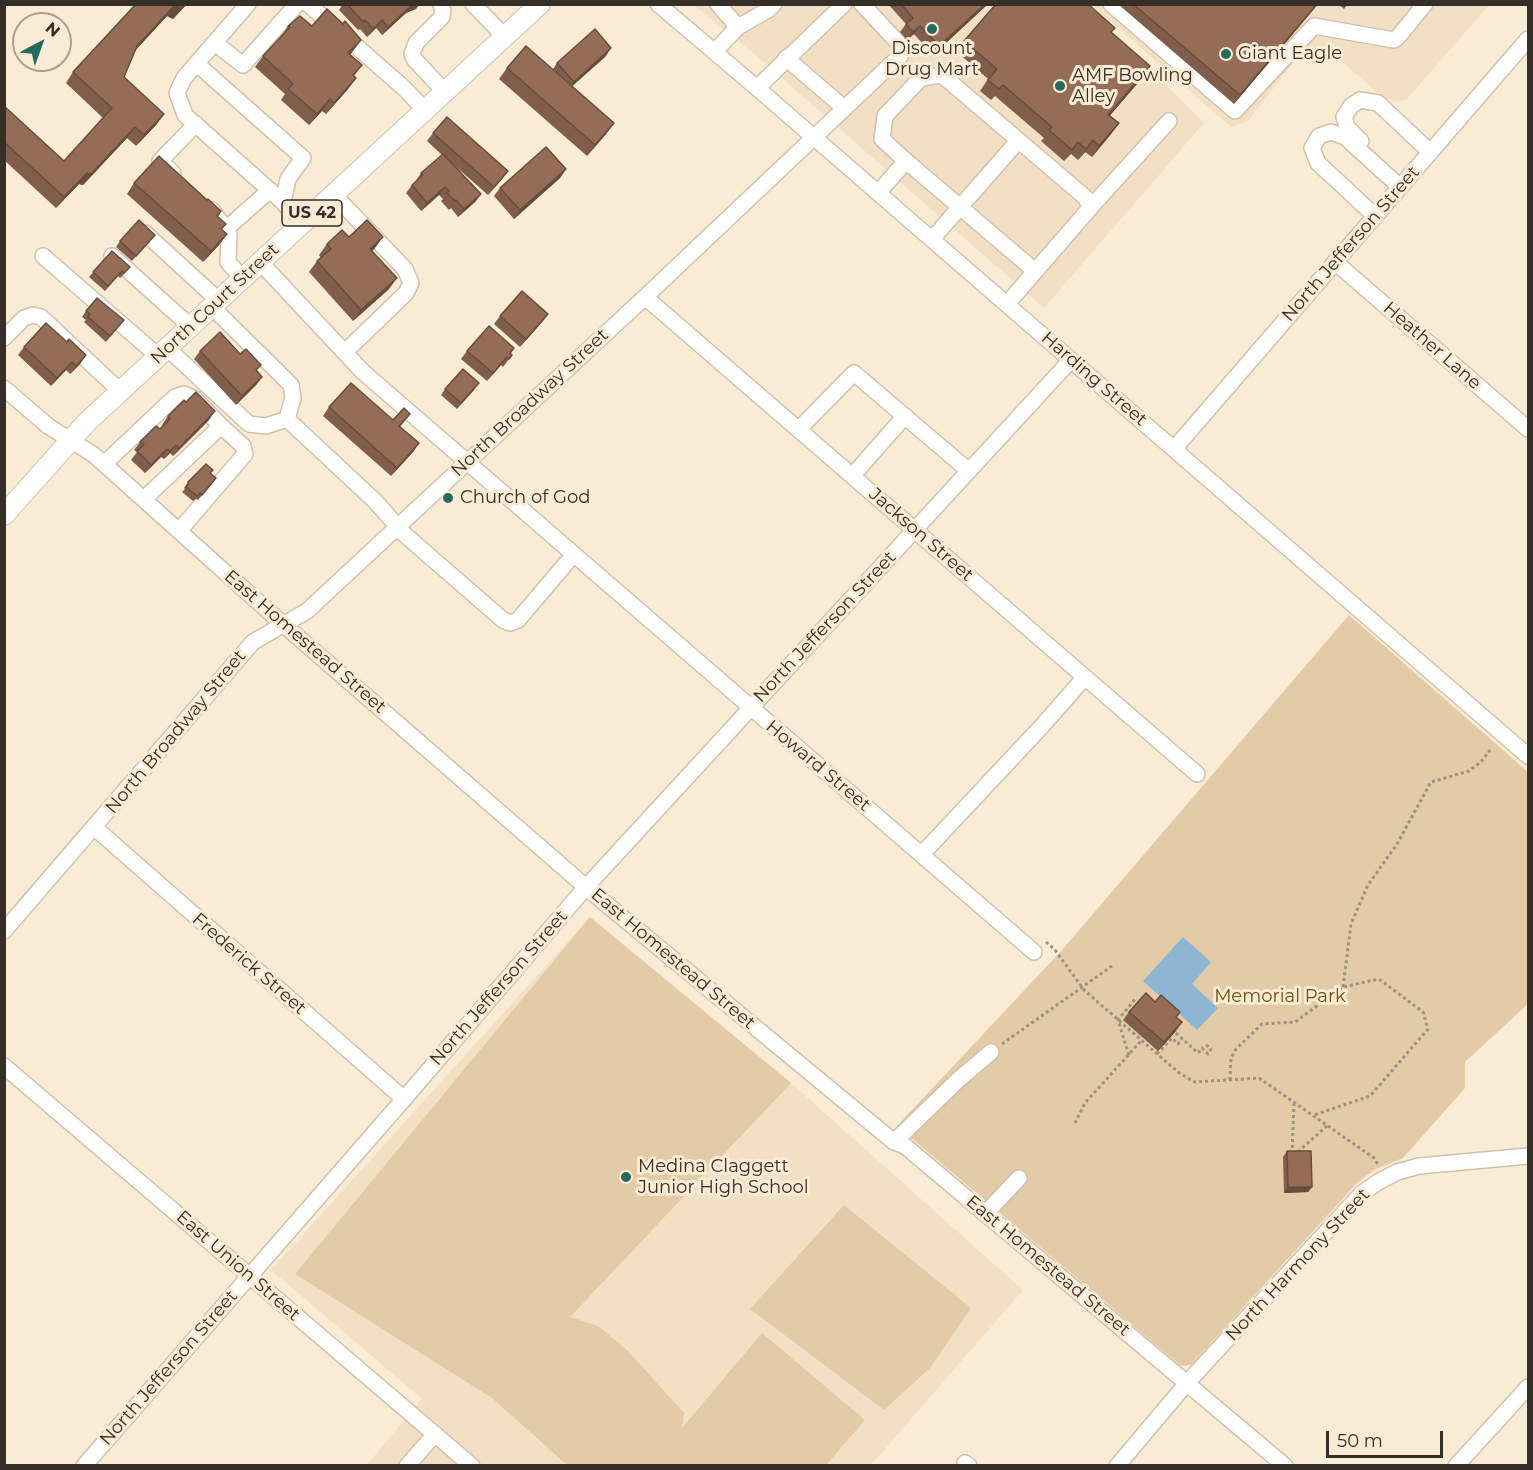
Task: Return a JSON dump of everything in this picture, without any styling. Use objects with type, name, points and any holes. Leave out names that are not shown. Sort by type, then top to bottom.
[{"type":"main road","name":"North Court Street","points":[[4,515],[70,440],[120,392],[540,4]]},
{"type":"street","points":[[248,4],[184,78],[177,93],[185,115],[283,202],[301,224]]},
{"type":"street","points":[[215,43],[243,65],[297,4]]},
{"type":"street","points":[[308,4],[405,89],[425,110]]},
{"type":"street","points":[[441,4],[442,17],[416,44],[412,54],[445,92]]},
{"type":"street","points":[[473,4],[504,36]]},
{"type":"street","name":"Harding Street","points":[[658,4],[1528,756]]},
{"type":"street","points":[[718,4],[738,27]]},
{"type":"street","points":[[715,51],[738,27],[774,4]]},
{"type":"street","points":[[757,88],[844,4]]},
{"type":"street","name":"North Broadway Street","points":[[4,931],[253,642],[307,611],[645,297],[903,51],[902,47],[862,4]]},
{"type":"street","points":[[1111,4],[1235,111],[1314,26],[1394,40],[1425,4]]},
{"type":"street","name":"North Jefferson Street","points":[[1174,448],[1528,39]]},
{"type":"street","points":[[786,58],[844,108]]},
{"type":"street","points":[[197,64],[303,158],[288,179],[283,202]]},
{"type":"street","points":[[1035,272],[882,139],[885,116],[921,78],[942,75],[1086,198],[1090,208]]},
{"type":"street","points":[[1403,184],[1347,127],[1344,117],[1351,106],[1360,100],[1378,103],[1430,152]]},
{"type":"street","points":[[1007,304],[1169,121]]},
{"type":"street","points":[[186,185],[160,160],[196,124]]},
{"type":"street","points":[[1376,216],[1318,163],[1312,148],[1318,136],[1331,132],[1345,138],[1403,184]]},
{"type":"street","points":[[932,239],[1018,141]]},
{"type":"street","points":[[878,193],[906,161]]},
{"type":"street","points":[[226,229],[270,190]]},
{"type":"street","points":[[333,195],[405,269],[411,283],[406,293],[345,352]]},
{"type":"street","points":[[203,201],[212,209],[229,234],[228,262],[242,278]]},
{"type":"street","points":[[145,232],[291,385],[292,398],[287,419]]},
{"type":"street","points":[[110,254],[190,326]]},
{"type":"street","points":[[43,256],[249,424],[266,426],[287,419]]},
{"type":"street","name":"Howard Street","points":[[260,262],[363,372],[922,854],[1039,946]]},
{"type":"street","name":"Heather Lane","points":[[1335,262],[1528,429]]},
{"type":"street","name":"Jackson Street","points":[[645,297],[1197,774]]},
{"type":"street","points":[[4,338],[24,318],[33,315],[41,317],[120,392]]},
{"type":"street","name":"North Jefferson Street","points":[[84,1466],[586,887],[1071,360]]},
{"type":"street","points":[[799,429],[854,373],[969,471]]},
{"type":"street","name":"East Homestead Street","points":[[4,388],[48,426],[104,464],[284,625],[586,887],[894,1142],[905,1146],[1285,1466]]},
{"type":"street","points":[[104,464],[175,397],[180,394],[189,395],[195,399],[243,446],[245,454],[179,531]]},
{"type":"street","points":[[853,475],[905,417]]},
{"type":"street","points":[[287,419],[376,502],[422,550],[502,620],[510,623],[521,617],[574,554]]},
{"type":"street","points":[[144,499],[221,426]]},
{"type":"street","points":[[922,854],[1085,677]]},
{"type":"street","name":"Frederick Street","points":[[95,828],[404,1099]]},
{"type":"street","points":[[894,1142],[958,1080],[991,1052]]},
{"type":"street","name":"East Union Street","points":[[4,1066],[472,1466]]},
{"type":"street","name":"North Harmony Street","points":[[1117,1466],[1187,1383],[1362,1194],[1397,1172],[1419,1166],[1528,1156]]},
{"type":"street","points":[[986,1214],[1019,1178]]},
{"type":"street","points":[[1456,1466],[1528,1387]]},
{"type":"street","points":[[407,1466],[435,1434]]},
{"type":"path","points":[[1343,987],[1351,924],[1368,885],[1397,844],[1431,782],[1469,771],[1481,762],[1490,750]]},
{"type":"path","points":[[1039,946],[1055,950],[1082,988],[1179,1073],[1195,1082],[1259,1078],[1374,1158],[1387,1178]]},
{"type":"path","points":[[991,1052],[1112,966]]},
{"type":"path","points":[[1230,1080],[1231,1058],[1236,1048],[1262,1024],[1295,1022],[1343,987],[1379,979],[1423,1012],[1428,1029],[1370,1096],[1312,1116]]},
{"type":"path","points":[[1118,1020],[1136,998]]},
{"type":"path","points":[[1118,1020],[1129,1055]]},
{"type":"path","points":[[1176,1033],[1198,1053],[1202,1048],[1208,1054],[1211,1050],[1205,1044]]},
{"type":"path","points":[[1157,1054],[1172,1038],[1178,1044],[1182,1039]]},
{"type":"path","points":[[1075,1123],[1085,1104],[1141,1041]]},
{"type":"path","points":[[1294,1102],[1292,1154],[1296,1154],[1328,1125]]},
{"type":"shaded area","points":[[694,5],[1086,5],[1204,123],[1044,308],[759,58]]},
{"type":"shaded area","points":[[1092,5],[1489,5],[1407,99],[1397,102],[1382,97],[1328,49],[1319,50],[1301,53],[1248,121],[1231,127]]},
{"type":"shaded area","name":"Medina Claggett Junior High School","points":[[590,917],[791,1083],[1023,1290],[871,1465],[366,1466],[422,1399],[271,1270]]},
{"type":"green space","name":"Memorial Park","points":[[1349,615],[1528,772],[1528,1004],[1465,1062],[1465,1088],[1403,1158],[1374,1170],[1357,1183],[1191,1365],[1181,1366],[897,1126],[1062,950]]},
{"type":"green space","points":[[590,917],[791,1083],[570,1317],[598,1326],[627,1350],[684,1413],[682,1428],[762,1333],[865,1420],[826,1465],[651,1465],[651,1463],[649,1466],[567,1465],[492,1398],[295,1274]]},
{"type":"green space","points":[[844,1205],[971,1308],[930,1368],[884,1410],[750,1309]]},
{"type":"water","points":[[1183,937],[1211,962],[1192,984],[1218,1008],[1197,1030],[1143,981]]},
{"type":"building","points":[[136,4],[184,4],[181,8],[175,5],[137,46],[124,77],[164,114],[144,135],[135,127],[91,174],[87,173],[64,197],[4,142],[4,106],[64,161],[112,108],[73,72]]},
{"type":"building","points":[[347,4],[413,4],[388,27],[382,20],[373,29],[365,20],[363,22]]},
{"type":"building","name":"Discount Drug Mart","points":[[901,4],[985,4],[939,46],[920,26],[913,32],[906,24],[913,18]]},
{"type":"building","name":"AMF Bowling Alley","points":[[996,4],[1088,4],[1115,28],[1111,32],[1150,66],[1108,115],[1119,123],[1099,146],[1093,140],[1086,149],[1078,142],[1072,150],[1049,130],[1052,127],[1003,85],[999,89],[988,80],[997,69],[964,41]]},
{"type":"building","name":"Giant Eagle","points":[[1133,4],[1317,4],[1240,95]]},
{"type":"building","points":[[327,9],[343,24],[345,21],[361,40],[348,53],[362,65],[353,75],[356,78],[334,103],[330,99],[317,114],[288,89],[293,84],[263,56],[290,27],[288,26],[300,16],[312,26]]},
{"type":"building","points":[[595,29],[611,48],[574,82],[557,63]]},
{"type":"building","points":[[526,46],[614,123],[595,145],[507,68]]},
{"type":"building","points":[[447,117],[508,171],[494,187],[433,133]]},
{"type":"building","points":[[546,147],[566,169],[520,210],[500,188]]},
{"type":"building","points":[[443,154],[481,194],[464,209],[447,193],[449,191],[445,187],[427,203],[412,185],[423,175],[421,173]]},
{"type":"building","points":[[159,156],[221,211],[217,216],[226,224],[221,229],[227,234],[211,251],[134,183]]},
{"type":"building","points":[[139,220],[155,235],[136,256],[120,241]]},
{"type":"building","points":[[367,220],[383,237],[370,249],[397,278],[361,310],[317,261],[331,249],[327,244],[342,230],[349,237]]},
{"type":"building","points":[[112,251],[130,267],[124,273],[122,271],[108,286],[93,272]]},
{"type":"building","points":[[522,291],[548,314],[526,339],[500,316]]},
{"type":"building","points":[[97,298],[124,320],[110,336],[88,317],[90,314],[86,311]]},
{"type":"building","points":[[46,323],[67,342],[69,339],[86,355],[76,366],[72,362],[57,378],[24,347]]},
{"type":"building","points":[[489,326],[514,348],[509,359],[507,357],[493,373],[467,351]]},
{"type":"building","points":[[220,332],[240,354],[246,349],[261,365],[256,370],[262,377],[242,396],[200,351]]},
{"type":"building","points":[[463,369],[479,383],[461,403],[445,389]]},
{"type":"building","points":[[351,383],[393,420],[404,408],[410,414],[399,426],[419,443],[397,468],[329,407]]},
{"type":"building","points":[[196,392],[215,411],[179,448],[176,445],[170,451],[167,449],[151,465],[137,451],[144,445],[140,442],[156,426],[160,429],[170,419],[168,416]]},
{"type":"building","points":[[206,464],[213,470],[210,473],[216,478],[202,495],[200,493],[197,496],[186,487]]},
{"type":"building","points":[[1146,993],[1155,1002],[1161,995],[1180,1012],[1176,1017],[1182,1022],[1164,1042],[1129,1012]]},
{"type":"building","points":[[1287,1151],[1311,1151],[1312,1187],[1288,1187]]},
{"type":"place","name":"Discount Drug Mart","points":[[932,29]]},
{"type":"place","name":"Giant Eagle","points":[[1226,54]]},
{"type":"place","name":"AMF Bowling Alley","points":[[1060,86]]},
{"type":"place","name":"Church of God","points":[[448,498]]},
{"type":"place","name":"Medina Claggett Junior High School","points":[[626,1177]]}]
